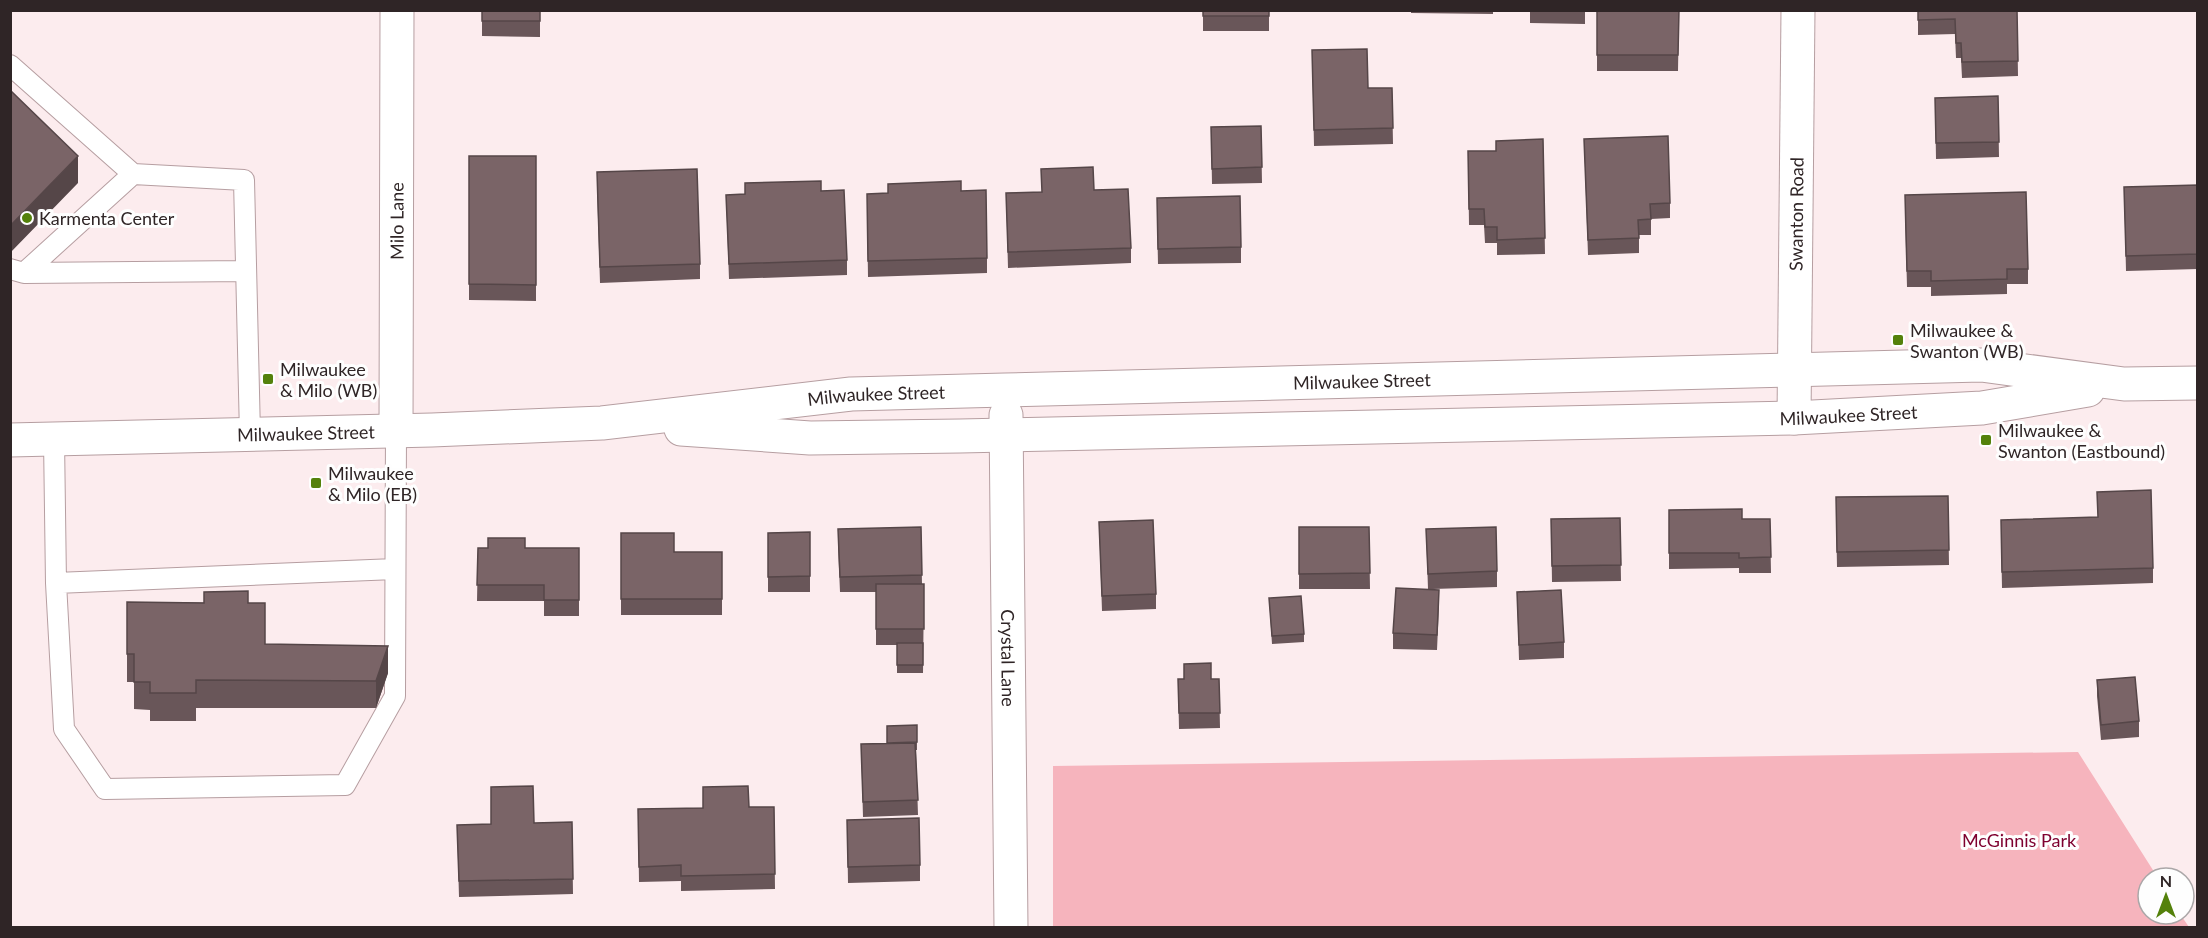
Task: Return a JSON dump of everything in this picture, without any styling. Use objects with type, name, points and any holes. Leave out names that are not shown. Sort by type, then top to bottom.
[{"type":"street","name":"Milo Lane","points":[[396,431],[397,10]]},
{"type":"street","name":"Swanton Road","points":[[1794,418],[1798,10]]},
{"type":"street","name":"Milwaukee Street","points":[[10,440],[396,431],[602,423],[851,394],[1981,365],[2124,384],[2198,383]]},
{"type":"street","name":"Milwaukee Street","points":[[602,423],[810,438],[1006,436],[1794,418],[1982,408],[2124,384]]},
{"type":"street","name":"Crystal Lane","points":[[1005,390],[1011,927]]},
{"type":"lane","points":[[10,65],[133,174],[244,180],[250,434]]},
{"type":"lane","points":[[17,271],[133,174]]},
{"type":"lane","points":[[17,271],[246,271]]},
{"type":"lane","points":[[54,439],[57,583],[64,729],[105,789],[345,785],[395,696],[396,431]]},
{"type":"lane","points":[[57,583],[395,569]]},
{"type":"green space","name":"McGinnis Park","points":[[2078,752],[2150,866],[2136,866],[2136,926],[2189,927],[1053,927],[1053,766]]},
{"type":"building","points":[[482,10],[540,10],[540,21],[482,21]]},
{"type":"building","points":[[1203,10],[1269,10],[1269,16],[1203,16]]},
{"type":"building","points":[[1597,10],[1679,10],[1678,55],[1597,55]]},
{"type":"building","points":[[1918,10],[2017,10],[2018,61],[1962,62],[1961,43],[1956,43],[1955,19],[1918,20]]},
{"type":"building","points":[[1367,49],[1368,88],[1392,88],[1393,128],[1314,130],[1312,50]]},
{"type":"building","name":"Karmenta Center","points":[[10,90],[78,156],[10,226]]},
{"type":"building","points":[[1998,96],[1999,142],[1936,143],[1935,98]]},
{"type":"building","points":[[1261,126],[1262,167],[1212,169],[1211,127]]},
{"type":"building","points":[[1668,136],[1670,203],[1650,204],[1651,219],[1638,220],[1639,238],[1588,240],[1584,139]]},
{"type":"building","points":[[1543,139],[1545,238],[1497,240],[1497,227],[1485,227],[1484,209],[1469,209],[1468,151],[1496,151],[1496,141]]},
{"type":"building","points":[[469,156],[536,156],[536,285],[469,284]]},
{"type":"building","points":[[1093,167],[1094,190],[1128,189],[1131,248],[1008,252],[1006,193],[1042,192],[1041,169]]},
{"type":"building","points":[[697,169],[700,264],[600,267],[597,172]]},
{"type":"building","points":[[821,181],[821,191],[844,190],[847,260],[729,264],[726,195],[745,194],[745,183]]},
{"type":"building","points":[[961,181],[961,191],[986,190],[987,258],[868,261],[867,194],[888,193],[888,184]]},
{"type":"building","points":[[2198,185],[2198,254],[2126,256],[2124,187]]},
{"type":"building","points":[[2026,192],[2028,269],[2007,269],[2007,279],[1931,281],[1931,271],[1907,271],[1905,195]]},
{"type":"building","points":[[1240,196],[1241,247],[1158,249],[1157,198]]},
{"type":"building","points":[[2151,490],[2153,568],[2002,572],[2001,520],[2098,517],[2097,492]]},
{"type":"building","points":[[1948,496],[1949,550],[1837,552],[1836,497]]},
{"type":"building","points":[[1742,509],[1742,519],[1770,519],[1771,557],[1739,558],[1739,553],[1669,553],[1669,510]]},
{"type":"building","points":[[1620,518],[1621,565],[1552,566],[1551,519]]},
{"type":"building","points":[[1153,520],[1156,594],[1102,596],[1099,522]]},
{"type":"building","points":[[921,527],[922,575],[840,577],[838,529]]},
{"type":"building","points":[[1299,527],[1369,527],[1370,573],[1299,574]]},
{"type":"building","points":[[1496,527],[1497,571],[1428,574],[1426,529]]},
{"type":"building","points":[[810,532],[810,576],[768,577],[768,533]]},
{"type":"building","points":[[621,533],[674,533],[674,552],[722,552],[722,599],[621,599]]},
{"type":"building","points":[[488,538],[525,538],[525,548],[579,548],[579,600],[544,600],[544,585],[477,585],[478,548],[488,548]]},
{"type":"building","points":[[876,584],[924,584],[924,629],[876,629]]},
{"type":"building","points":[[1396,588],[1439,590],[1437,635],[1393,633]]},
{"type":"building","points":[[1561,590],[1564,642],[1519,645],[1517,592]]},
{"type":"building","points":[[248,591],[248,603],[265,603],[265,644],[388,646],[376,681],[196,680],[196,693],[150,693],[150,682],[134,682],[134,654],[127,654],[127,602],[204,603],[204,592]]},
{"type":"building","points":[[1301,596],[1304,634],[1272,636],[1269,598]]},
{"type":"building","points":[[897,643],[923,643],[923,665],[897,665]]},
{"type":"building","points":[[1211,663],[1211,679],[1219,679],[1220,713],[1179,713],[1178,679],[1184,679],[1184,664]]},
{"type":"building","points":[[2135,677],[2139,721],[2101,725],[2097,680]]},
{"type":"building","points":[[917,725],[917,742],[887,743],[887,726]]},
{"type":"building","points":[[915,743],[918,800],[863,802],[861,744]]},
{"type":"building","points":[[533,786],[534,823],[572,822],[573,879],[459,881],[457,825],[491,824],[491,787]]},
{"type":"building","points":[[748,786],[749,807],[774,807],[775,874],[681,876],[681,865],[639,867],[638,809],[703,808],[703,787]]},
{"type":"building","points":[[919,818],[920,865],[848,867],[847,820]]},
{"type":"place","name":"Karmenta Center","points":[[27,218]]},
{"type":"place","name":"Milwaukee & Swanton (WB)","points":[[1898,340]]},
{"type":"place","name":"Milwaukee & Milo (WB)","points":[[268,379]]},
{"type":"place","name":"Milwaukee & Swanton (Eastbound)","points":[[1986,440]]},
{"type":"place","name":"Milwaukee & Milo (EB)","points":[[316,483]]}]
